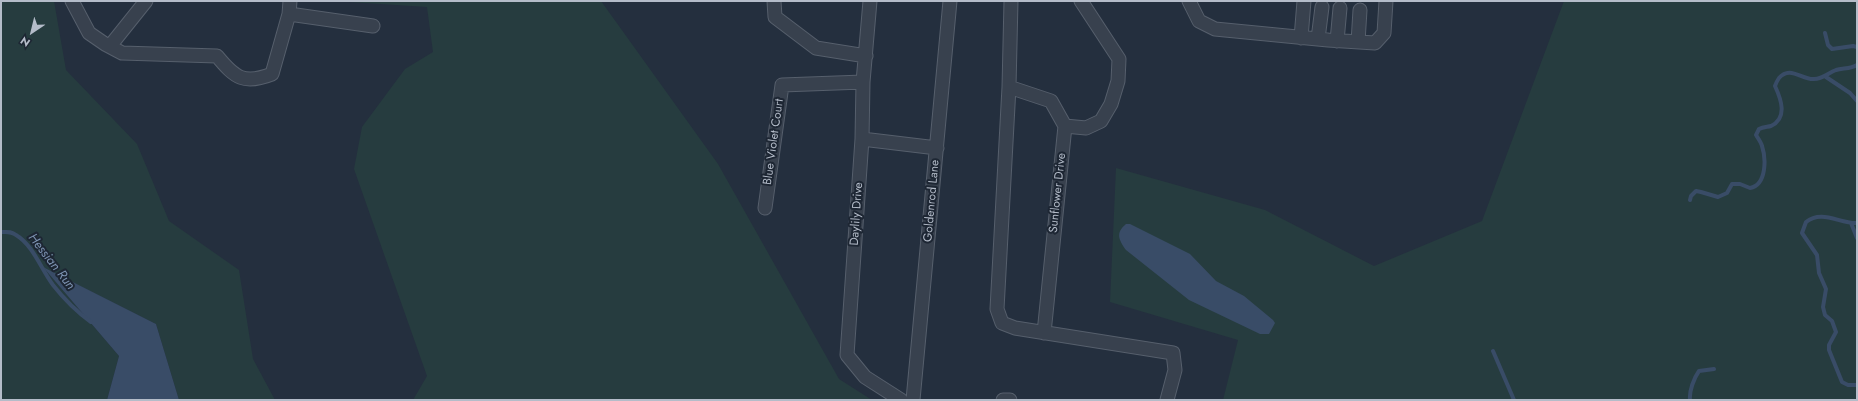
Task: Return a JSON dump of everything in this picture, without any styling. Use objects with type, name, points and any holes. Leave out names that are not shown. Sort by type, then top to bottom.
[{"type":"street","points":[[72,1],[89,33],[122,53],[217,56],[230,72],[243,80],[260,79],[272,74],[289,7],[373,26]]},
{"type":"street","points":[[110,46],[146,1]]},
{"type":"street","points":[[774,1],[775,17],[816,48],[866,56]]},
{"type":"street","name":"Daylily Drive","points":[[870,1],[863,82],[862,139],[847,355],[865,377],[901,400]]},
{"type":"street","name":"Goldenrod Lane","points":[[913,400],[950,1]]},
{"type":"street","points":[[1011,1],[1009,87],[997,309],[1002,323],[1015,328],[1173,353],[1174,370],[1167,400]]},
{"type":"street","points":[[1009,87],[1051,101],[1065,126],[1086,128],[1101,121],[1111,104],[1118,81],[1119,59],[1081,1]]},
{"type":"street","points":[[1189,1],[1199,21],[1215,29],[1318,40],[1375,43],[1384,33],[1386,1]]},
{"type":"street","points":[[1302,38],[1304,1]]},
{"type":"street","points":[[1318,40],[1322,7]]},
{"type":"street","points":[[1337,41],[1340,8]]},
{"type":"street","points":[[1358,42],[1360,10]]},
{"type":"street","name":"Blue Violet Court","points":[[765,208],[782,85],[863,82]]},
{"type":"street","name":"Sunflower Drive","points":[[1044,333],[1065,126]]},
{"type":"street","points":[[862,139],[937,148]]},
{"type":"street","points":[[1003,400],[1010,400]]},
{"type":"green space","points":[[1,1],[54,1],[66,70],[137,144],[169,221],[239,270],[253,359],[275,400],[179,400],[156,324],[44,268],[119,356],[107,400],[4,400],[1,398]]},
{"type":"green space","points":[[334,1],[601,1],[718,164],[839,379],[872,400],[413,400],[427,376],[354,169],[362,127],[405,69],[433,52],[427,7]]},
{"type":"green space","points":[[1564,1],[1857,1],[1857,400],[1223,400],[1238,340],[1110,302],[1116,168],[1265,210],[1374,266],[1482,221]]},
{"type":"water","points":[[1126,224],[1130,224],[1190,254],[1216,281],[1244,296],[1273,320],[1275,323],[1269,334],[1260,334],[1189,300],[1126,250],[1120,240],[1119,234],[1120,230]]},
{"type":"water","points":[[43,267],[156,324],[179,400],[107,400],[119,356]]},
{"type":"waterway","points":[[1825,33],[1828,45],[1832,49],[1853,46],[1857,47]]},
{"type":"waterway","points":[[1690,200],[1691,196],[1696,191],[1718,197],[1727,193],[1732,184],[1740,184],[1750,188],[1756,186],[1760,182],[1764,170],[1764,157],[1762,145],[1756,135],[1759,129],[1771,126],[1780,118],[1782,108],[1775,86],[1783,74],[1792,73],[1810,79],[1817,79],[1836,70],[1850,68],[1857,65]]},
{"type":"waterway","points":[[1826,77],[1850,93],[1857,101]]},
{"type":"waterway","points":[[1857,223],[1825,217],[1812,218],[1806,222],[1802,233],[1817,255],[1819,273],[1826,289],[1823,307],[1825,315],[1832,321],[1836,332],[1829,345],[1829,350],[1842,382],[1848,385],[1857,385]]},
{"type":"waterway","points":[[1851,223],[1857,238]]},
{"type":"waterway","name":"Hessian Run","points":[[1,232],[9,232],[22,239],[32,251],[57,290],[76,310],[91,322]]},
{"type":"waterway","points":[[1493,351],[1514,400]]},
{"type":"waterway","points":[[1690,400],[1692,385],[1699,371],[1714,369]]}]
